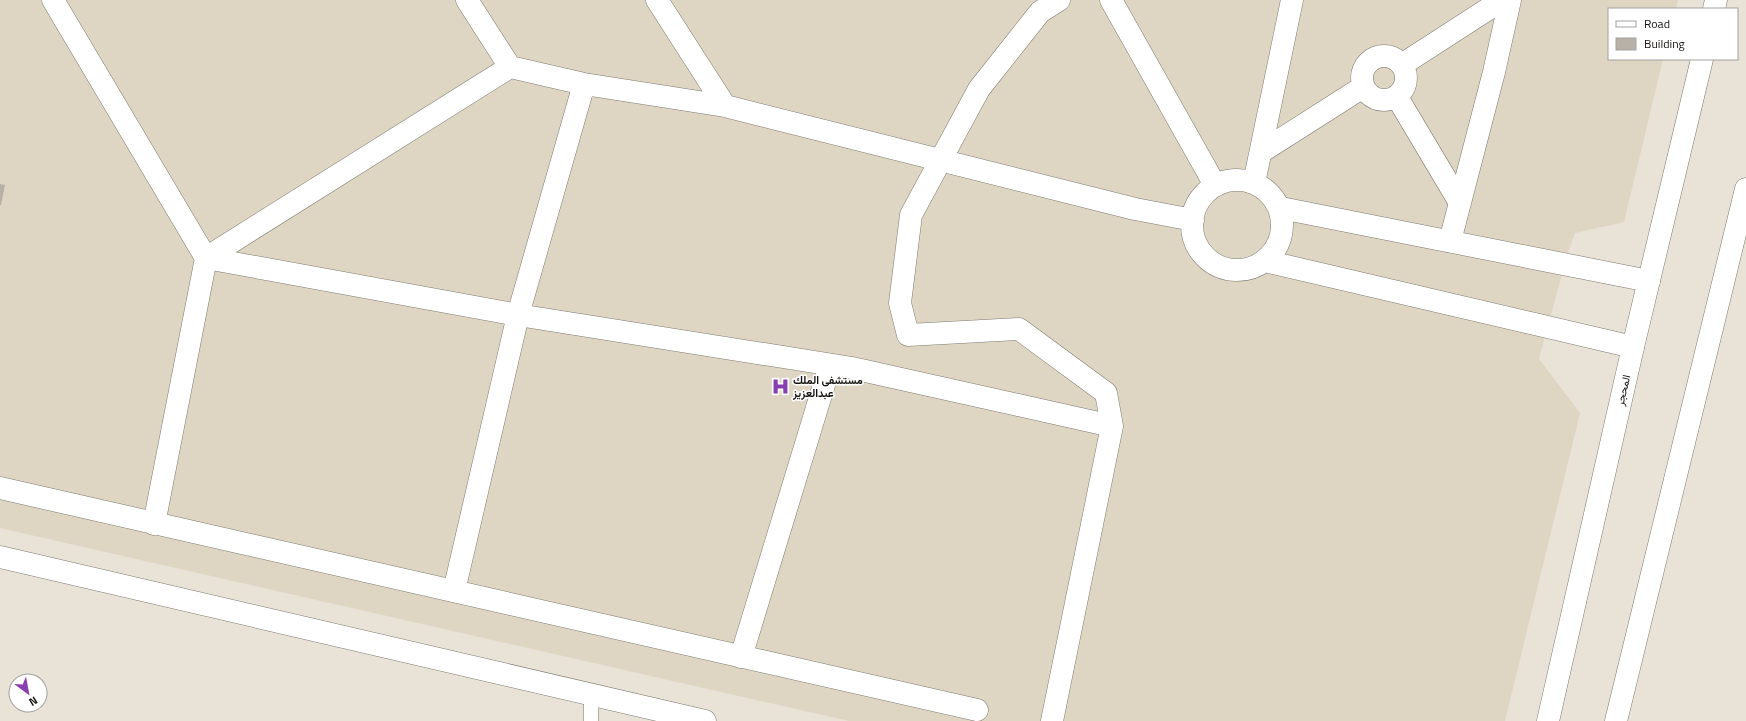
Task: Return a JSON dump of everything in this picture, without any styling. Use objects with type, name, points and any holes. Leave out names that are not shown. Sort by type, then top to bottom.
[{"type":"street","points":[[52,0],[206,258],[154,524]]},
{"type":"street","points":[[467,0],[510,67],[584,84],[725,106],[1135,209],[1193,220]]},
{"type":"street","points":[[657,0],[725,106]]},
{"type":"street","points":[[1052,721],[1112,426],[1106,393],[1019,329],[908,335],[900,303],[911,215],[979,89],[1040,12],[1059,0]]},
{"type":"street","points":[[1111,0],[1215,185]]},
{"type":"street","points":[[1254,183],[1292,0]]},
{"type":"street","points":[[1403,64],[1502,0]]},
{"type":"street","points":[[1450,242],[1494,72],[1510,0]]},
{"type":"street","points":[[1389,55],[1403,64],[1407,75],[1405,87],[1396,97],[1383,101],[1371,97],[1363,88],[1362,70],[1374,56],[1389,55]]},
{"type":"street","name":"المحجر","points":[[1548,721],[1633,347],[1702,60]]},
{"type":"street","points":[[206,258],[510,67]]},
{"type":"street","points":[[454,591],[518,315],[584,84]]},
{"type":"street","points":[[1261,152],[1363,88]]},
{"type":"street","points":[[1396,97],[1460,203]]},
{"type":"street","points":[[1247,179],[1254,183],[1269,190],[1280,208],[1283,224],[1280,242],[1276,249],[1265,260],[1253,267],[1237,270],[1219,267],[1203,256],[1195,243],[1192,231],[1194,208],[1206,190],[1223,181],[1247,179]]},
{"type":"street","points":[[1616,721],[1746,188]]},
{"type":"street","points":[[1280,208],[1649,281]]},
{"type":"street","points":[[206,258],[518,315],[852,368],[1112,426]]},
{"type":"street","points":[[1265,260],[1633,347]]},
{"type":"street","points":[[741,657],[830,365]]},
{"type":"street","points":[[0,488],[977,710]]},
{"type":"street","points":[[0,558],[705,721]]},
{"type":"lane","points":[[591,721],[592,695]]},
{"type":"shaded area","name":"مستشفى الملك عبدالعزيز","points":[[0,0],[1678,0],[1676,8],[1608,8],[1608,60],[1663,60],[1624,222],[1575,233],[1568,252],[1539,359],[1580,413],[1505,721],[849,721],[0,528]]},
{"type":"building","points":[[0,184],[5,185],[1,205],[0,205]]},
{"type":"place","name":"مستشفى الملك عبدالعزيز","points":[[780,386]]}]
